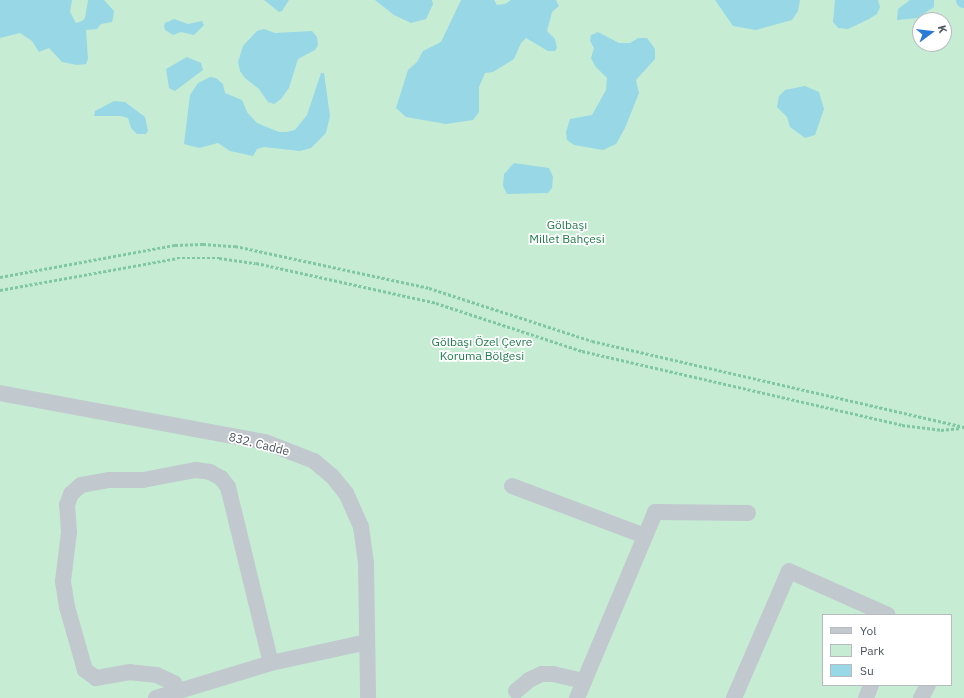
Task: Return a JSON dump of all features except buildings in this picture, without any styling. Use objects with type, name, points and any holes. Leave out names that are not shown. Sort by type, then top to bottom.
[{"type":"street","name":"832. Cadde","points":[[0,393],[265,442],[314,460],[332,476],[346,493],[361,527],[366,564],[368,698]]},
{"type":"street","points":[[176,691],[174,683],[157,675],[130,672],[96,678],[84,670],[67,607],[63,581],[68,532],[66,505],[71,494],[81,485],[110,480],[143,480],[196,470],[210,472],[221,478],[228,487],[271,663]]},
{"type":"street","points":[[512,486],[645,536]]},
{"type":"street","points":[[577,698],[655,512],[748,513]]},
{"type":"street","points":[[734,698],[789,571],[886,614]]},
{"type":"street","points":[[156,698],[271,663],[367,642]]},
{"type":"street","points":[[516,691],[528,680],[542,674],[553,674],[584,681]]},
{"type":"street","points":[[866,698],[871,686]]},
{"type":"street","points":[[921,698],[927,686]]},
{"type":"path","points":[[0,277],[175,246],[203,244],[235,246],[429,288],[592,341],[964,427]]},
{"type":"path","points":[[0,290],[177,258],[219,258],[249,262],[436,303],[582,351],[902,425],[940,430],[964,427]]},
{"type":"green space","name":"Gölbaşı Millet Bahçesi","points":[[0,0],[964,0],[964,698],[0,698]]},
{"type":"water","points":[[0,0],[72,0],[70,12],[76,23],[85,18],[88,0],[104,0],[114,11],[112,22],[101,24],[97,29],[86,30],[88,59],[86,64],[77,65],[62,62],[49,48],[39,52],[32,41],[20,33],[0,38]]},
{"type":"water","points":[[264,0],[289,0],[282,11],[279,12]]},
{"type":"water","points":[[375,0],[432,0],[433,4],[426,19],[411,23],[394,15]]},
{"type":"water","points":[[461,0],[494,0],[497,5],[505,4],[511,0],[556,0],[559,6],[552,12],[547,31],[555,39],[557,48],[555,51],[548,51],[526,38],[521,43],[514,59],[493,72],[485,73],[479,87],[479,112],[473,120],[446,124],[406,117],[396,108],[408,70],[417,62],[423,51],[441,42]]},
{"type":"water","points":[[715,0],[800,0],[798,11],[792,20],[756,30],[733,26]]},
{"type":"water","points":[[835,0],[878,0],[880,7],[877,14],[869,19],[848,29],[838,28],[833,22]]},
{"type":"water","points":[[910,0],[934,0],[934,7],[926,12],[912,12],[912,18],[897,20],[898,9]]},
{"type":"water","points":[[174,19],[188,24],[202,21],[204,25],[194,35],[181,32],[173,35],[165,30],[164,26],[165,23]]},
{"type":"water","points":[[264,29],[275,33],[312,31],[317,37],[318,45],[315,50],[298,59],[289,88],[281,99],[274,104],[268,102],[259,89],[245,78],[240,71],[238,62],[243,46],[257,31]]},
{"type":"water","points":[[598,32],[619,43],[630,43],[638,38],[647,38],[655,49],[655,59],[636,80],[639,93],[625,128],[616,144],[603,150],[574,145],[567,140],[566,132],[570,119],[592,115],[606,90],[607,78],[595,66],[591,58],[594,48],[590,41],[591,35]]},
{"type":"water","points":[[187,57],[201,63],[203,70],[175,91],[169,88],[166,69]]},
{"type":"water","points":[[321,73],[324,73],[330,116],[326,133],[311,148],[300,151],[264,147],[257,149],[253,156],[230,151],[218,143],[199,148],[184,144],[190,95],[198,83],[210,77],[216,78],[223,84],[225,93],[242,100],[247,112],[257,123],[279,132],[286,132],[295,130],[307,115]]},
{"type":"water","points":[[805,86],[819,92],[824,109],[815,135],[805,138],[790,127],[787,117],[777,107],[779,96],[785,90]]},
{"type":"water","points":[[114,101],[125,102],[145,117],[148,131],[146,134],[137,134],[131,128],[128,118],[121,116],[94,116],[95,111]]},
{"type":"water","points":[[514,163],[549,168],[553,177],[552,188],[548,193],[507,194],[503,186],[504,174]]},
{"type":"park label","name":"Gölbaşı Özel Çevre Koruma Bölgesi","points":[[482,349]]}]
